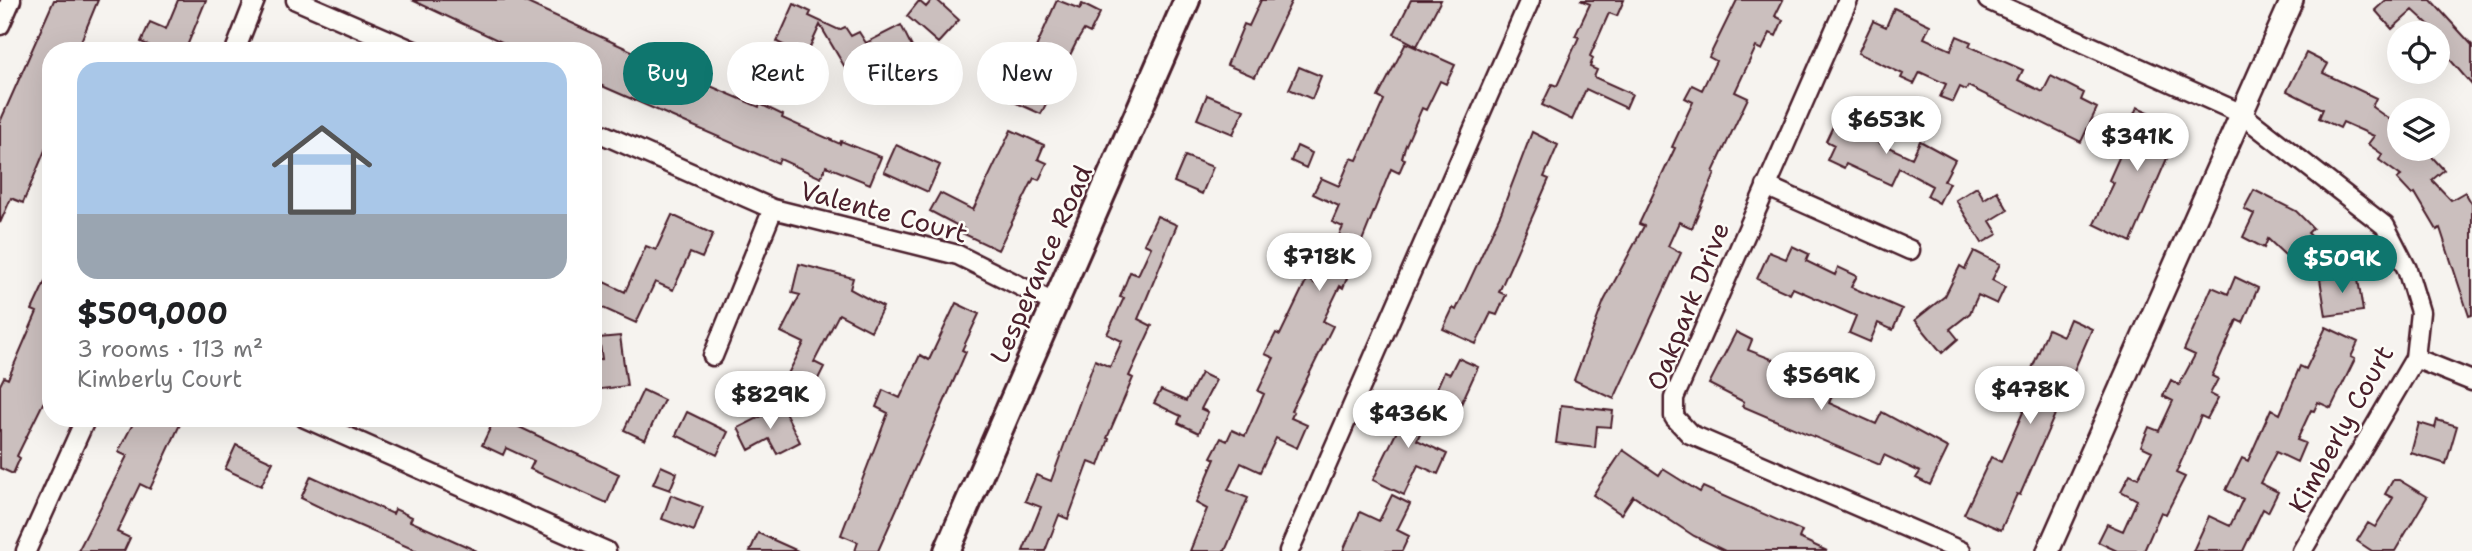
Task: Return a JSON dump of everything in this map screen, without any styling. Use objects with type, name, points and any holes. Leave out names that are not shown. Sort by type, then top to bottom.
[{"type":"main road","name":"Lesperance Road","points":[[947,551],[1187,0]]},
{"type":"street","points":[[0,25],[11,0]]},
{"type":"street","points":[[239,42],[255,0]]},
{"type":"street","points":[[296,0],[393,42]]},
{"type":"street","points":[[1289,551],[1530,0]]},
{"type":"street","name":"Oakpark Drive","points":[[1848,0],[1674,398],[1674,417],[1690,434],[1961,551]]},
{"type":"street","name":"Kimberly Court","points":[[1988,0],[2241,113],[2385,226],[2407,269],[2420,312],[2414,358],[2302,551]]},
{"type":"street","points":[[2048,551],[2292,0]]},
{"type":"street","name":"Valente Court","points":[[602,134],[773,209],[958,255],[1056,304]]},
{"type":"street","points":[[1766,186],[1910,250]]},
{"type":"street","name":"Valente Court","points":[[713,355],[773,209]]},
{"type":"street","points":[[2414,358],[2472,381]]},
{"type":"street","points":[[26,551],[82,427]]},
{"type":"street","points":[[325,427],[606,551]]},
{"type":"building","points":[[54,0],[98,0],[81,42],[42,42],[42,158],[23,203],[11,198],[0,223],[0,122]]},
{"type":"building","points":[[178,0],[206,0],[189,42],[141,42],[150,22],[166,29]]},
{"type":"building","points":[[412,0],[521,0],[623,47],[623,95],[602,86],[602,42],[502,42]]},
{"type":"building","points":[[932,0],[937,0],[959,20],[939,42],[907,16],[919,1],[926,7]]},
{"type":"building","points":[[1057,0],[1080,9],[1082,4],[1100,13],[1090,33],[1084,30],[1077,42],[1038,42]]},
{"type":"building","points":[[1261,0],[1292,0],[1255,77],[1227,65],[1244,24],[1249,26]]},
{"type":"building","points":[[1411,0],[1441,0],[1417,46],[1394,34]]},
{"type":"building","points":[[1580,0],[1624,0],[1617,16],[1609,13],[1590,56],[1593,58],[1590,67],[1597,70],[1594,77],[1632,94],[1626,108],[1586,89],[1572,120],[1542,105],[1552,84],[1557,86],[1579,37],[1575,36],[1590,4]]},
{"type":"building","points":[[1737,0],[1783,0],[1775,16],[1783,20],[1776,36],[1770,33],[1762,50],[1756,47],[1735,92],[1748,98],[1713,172],[1715,173],[1692,228],[1679,222],[1668,246],[1681,253],[1614,399],[1574,380],[1604,301],[1644,226],[1639,224],[1675,148],[1672,147],[1693,102],[1685,98],[1692,85],[1702,90],[1716,61],[1709,57]]},
{"type":"building","points":[[2386,0],[2431,0],[2472,45],[2472,85],[2450,59],[2450,21],[2425,21],[2413,10],[2401,21],[2387,21],[2387,23],[2375,10]]},
{"type":"building","points":[[794,4],[811,12],[809,16],[839,30],[845,27],[851,36],[859,32],[865,42],[843,42],[843,64],[820,25],[812,42],[777,42]]},
{"type":"building","points":[[1894,8],[1930,25],[1924,38],[1951,50],[1957,36],[1971,42],[1969,46],[2023,70],[2018,80],[2043,92],[2051,76],[2084,93],[2081,100],[2097,108],[2081,142],[1968,86],[1966,90],[1960,87],[1953,102],[1940,97],[1946,84],[1920,72],[1914,84],[1901,78],[1903,74],[1858,53],[1873,21],[1886,27]]},
{"type":"building","points":[[901,25],[910,42],[868,42]]},
{"type":"building","points":[[1406,43],[1455,65],[1446,84],[1440,81],[1426,110],[1422,108],[1405,147],[1402,158],[1405,159],[1399,173],[1391,169],[1343,288],[1340,286],[1323,321],[1333,326],[1291,411],[1294,412],[1291,418],[1307,425],[1297,448],[1276,438],[1260,472],[1241,463],[1228,490],[1248,498],[1225,551],[1190,551],[1207,509],[1196,503],[1215,459],[1211,457],[1221,438],[1227,441],[1232,430],[1245,436],[1264,394],[1258,391],[1274,358],[1265,354],[1276,333],[1280,335],[1307,279],[1316,284],[1343,227],[1332,222],[1339,206],[1313,194],[1321,178],[1339,186],[1351,158],[1357,160],[1384,100],[1378,97]]},
{"type":"building","points":[[2306,53],[2328,64],[2323,73],[2376,98],[2372,107],[2387,118],[2387,161],[2436,161],[2444,170],[2432,180],[2451,200],[2465,192],[2472,204],[2472,315],[2469,316],[2440,228],[2437,230],[2415,193],[2412,195],[2397,179],[2401,176],[2379,160],[2382,154],[2368,144],[2374,136],[2343,122],[2340,128],[2319,118],[2323,109],[2287,91]]},
{"type":"building","points":[[1299,67],[1321,76],[1312,99],[1289,89]]},
{"type":"building","points":[[713,87],[727,93],[727,105],[762,105],[783,115],[782,118],[840,144],[841,141],[881,157],[870,184],[826,166],[821,178],[780,159],[778,163],[646,105],[713,105]]},
{"type":"building","points":[[1207,95],[1244,110],[1233,134],[1197,119]]},
{"type":"building","points":[[1021,105],[1045,105],[1041,114]]},
{"type":"building","points":[[1842,107],[1867,118],[1860,134],[1912,158],[1920,141],[1955,160],[1944,181],[1949,183],[1939,203],[1927,196],[1932,186],[1899,168],[1891,185],[1846,164],[1844,168],[1827,160],[1834,145],[1826,141]]},
{"type":"building","points":[[2137,107],[2181,126],[2131,242],[2094,224],[2114,183],[2109,180],[2130,133],[2127,131]]},
{"type":"building","points":[[1011,130],[1044,145],[1038,159],[1047,163],[1039,180],[1034,178],[998,250],[962,233],[964,229],[930,211],[940,193],[973,210]]},
{"type":"building","points":[[1532,132],[1558,145],[1544,177],[1549,179],[1499,292],[1506,295],[1497,315],[1491,313],[1476,344],[1443,329],[1453,308],[1456,310],[1501,213]]},
{"type":"building","points":[[896,145],[940,165],[928,192],[884,172]]},
{"type":"building","points":[[1297,146],[1312,153],[1306,168],[1291,161]]},
{"type":"building","points":[[1185,156],[1213,167],[1202,194],[1174,182]]},
{"type":"building","points":[[1977,187],[1984,199],[1997,191],[2008,210],[1990,221],[1998,234],[1982,243],[1956,200]]},
{"type":"building","points":[[2254,190],[2296,211],[2313,228],[2308,233],[2324,248],[2302,271],[2268,239],[2264,248],[2243,237],[2254,214],[2244,209]]},
{"type":"building","points":[[672,215],[713,234],[702,258],[690,253],[673,290],[655,282],[636,323],[602,308],[604,282],[625,292],[646,246],[656,250]]},
{"type":"building","points":[[1157,216],[1177,225],[1138,319],[1152,326],[1129,376],[1133,378],[1107,438],[1109,439],[1099,466],[1089,462],[1068,519],[1059,515],[1045,551],[1023,551],[1041,507],[1025,501],[1036,475],[1051,481],[1095,360],[1110,367],[1122,341],[1107,334],[1124,298],[1120,297],[1130,272],[1138,275],[1151,247],[1144,244]]},
{"type":"building","points":[[1792,246],[1809,254],[1806,261],[1835,275],[1838,267],[1857,276],[1851,287],[1902,309],[1893,330],[1878,323],[1870,342],[1849,333],[1856,316],[1793,288],[1790,294],[1757,279],[1769,252],[1786,259]]},
{"type":"building","points":[[1974,251],[2000,264],[1992,280],[2005,287],[1997,304],[1978,295],[1970,313],[1950,329],[1958,339],[1942,353],[1915,320],[1945,296],[1960,266],[1965,269]]},
{"type":"building","points":[[799,264],[853,278],[850,289],[883,307],[871,331],[839,314],[814,362],[824,367],[805,405],[779,391],[804,343],[781,332],[800,295],[792,293]]},
{"type":"building","points":[[2357,273],[2363,311],[2326,316],[2320,279]]},
{"type":"building","points":[[2235,277],[2258,288],[2243,323],[2237,320],[2212,376],[2218,379],[2210,394],[2218,398],[2207,419],[2201,416],[2176,473],[2185,477],[2166,514],[2161,512],[2144,551],[2117,551],[2098,542],[2107,524],[2123,531],[2137,500],[2121,491],[2130,474],[2138,478],[2152,451],[2141,446],[2149,427],[2159,431],[2173,401],[2163,396],[2171,380],[2179,385],[2195,355],[2184,350],[2212,287],[2228,294]]},
{"type":"building","points":[[42,288],[42,405],[17,456],[20,458],[13,474],[0,468],[0,385],[4,377],[8,379],[37,312],[32,310]]},
{"type":"building","points":[[956,303],[979,314],[962,350],[966,352],[878,551],[855,551],[858,542],[841,535],[888,413],[876,407],[883,390],[900,398],[920,355],[929,360]]},
{"type":"building","points":[[2070,319],[2092,329],[2020,495],[2017,494],[2001,530],[1964,514],[1991,457],[2001,462],[2031,394],[2023,391],[2048,329],[2063,336]]},
{"type":"building","points":[[2326,327],[2358,342],[2351,357],[2355,359],[2331,408],[2318,402],[2314,411],[2311,410],[2297,440],[2305,443],[2297,462],[2276,452],[2260,483],[2278,492],[2268,512],[2263,509],[2243,551],[2193,551],[2209,516],[2230,526],[2243,499],[2226,490],[2242,458],[2248,461],[2271,409],[2280,414],[2300,366],[2306,369]]},
{"type":"building","points":[[1736,332],[1752,340],[1748,350],[1782,363],[1778,370],[1832,396],[1829,403],[1876,424],[1882,412],[1948,448],[1930,485],[1916,478],[1920,472],[1884,455],[1880,465],[1742,406],[1744,402],[1709,384]]},
{"type":"building","points":[[620,336],[627,386],[602,389],[602,338]]},
{"type":"building","points":[[1458,358],[1478,367],[1458,411],[1432,399],[1444,372],[1450,374]]},
{"type":"building","points":[[1201,373],[1216,380],[1201,409],[1208,412],[1199,433],[1178,423],[1181,416],[1154,403],[1161,390],[1186,401]]},
{"type":"building","points":[[643,390],[664,400],[645,440],[624,430]]},
{"type":"building","points":[[1405,398],[1431,409],[1417,440],[1447,454],[1438,474],[1418,465],[1404,495],[1373,480],[1398,429],[1393,427]]},
{"type":"building","points":[[1561,405],[1613,411],[1611,427],[1597,426],[1595,448],[1556,443]]},
{"type":"building","points":[[782,406],[800,442],[777,454],[769,439],[749,450],[738,428]]},
{"type":"building","points":[[687,412],[728,432],[717,455],[676,435]]},
{"type":"building","points":[[2437,420],[2457,426],[2446,464],[2411,453],[2419,423],[2435,428]]},
{"type":"building","points":[[131,427],[179,427],[150,489],[140,484],[117,532],[130,538],[124,551],[78,551],[127,456],[118,452]]},
{"type":"building","points":[[491,427],[519,427],[619,474],[607,503],[530,469],[534,461],[506,448],[503,455],[482,445]]},
{"type":"building","points":[[236,445],[273,462],[261,486],[225,469]]},
{"type":"building","points":[[1623,450],[1659,475],[1663,469],[1700,492],[1703,487],[1802,531],[1799,538],[1827,551],[1725,551],[1694,536],[1633,496],[1621,514],[1593,495]]},
{"type":"building","points":[[661,466],[677,473],[670,490],[653,484]]},
{"type":"building","points":[[311,476],[393,514],[395,509],[412,517],[410,521],[477,551],[417,551],[344,519],[301,498]]},
{"type":"building","points":[[2393,480],[2399,480],[2427,497],[2395,551],[2372,551],[2357,541],[2368,523],[2375,527],[2393,498],[2385,494]]},
{"type":"building","points":[[671,495],[703,507],[694,531],[662,519]]},
{"type":"building","points":[[1392,495],[1410,504],[1397,530],[1409,536],[1402,551],[1343,551],[1360,512],[1379,521]]},
{"type":"building","points":[[758,533],[798,551],[750,551]]}]
